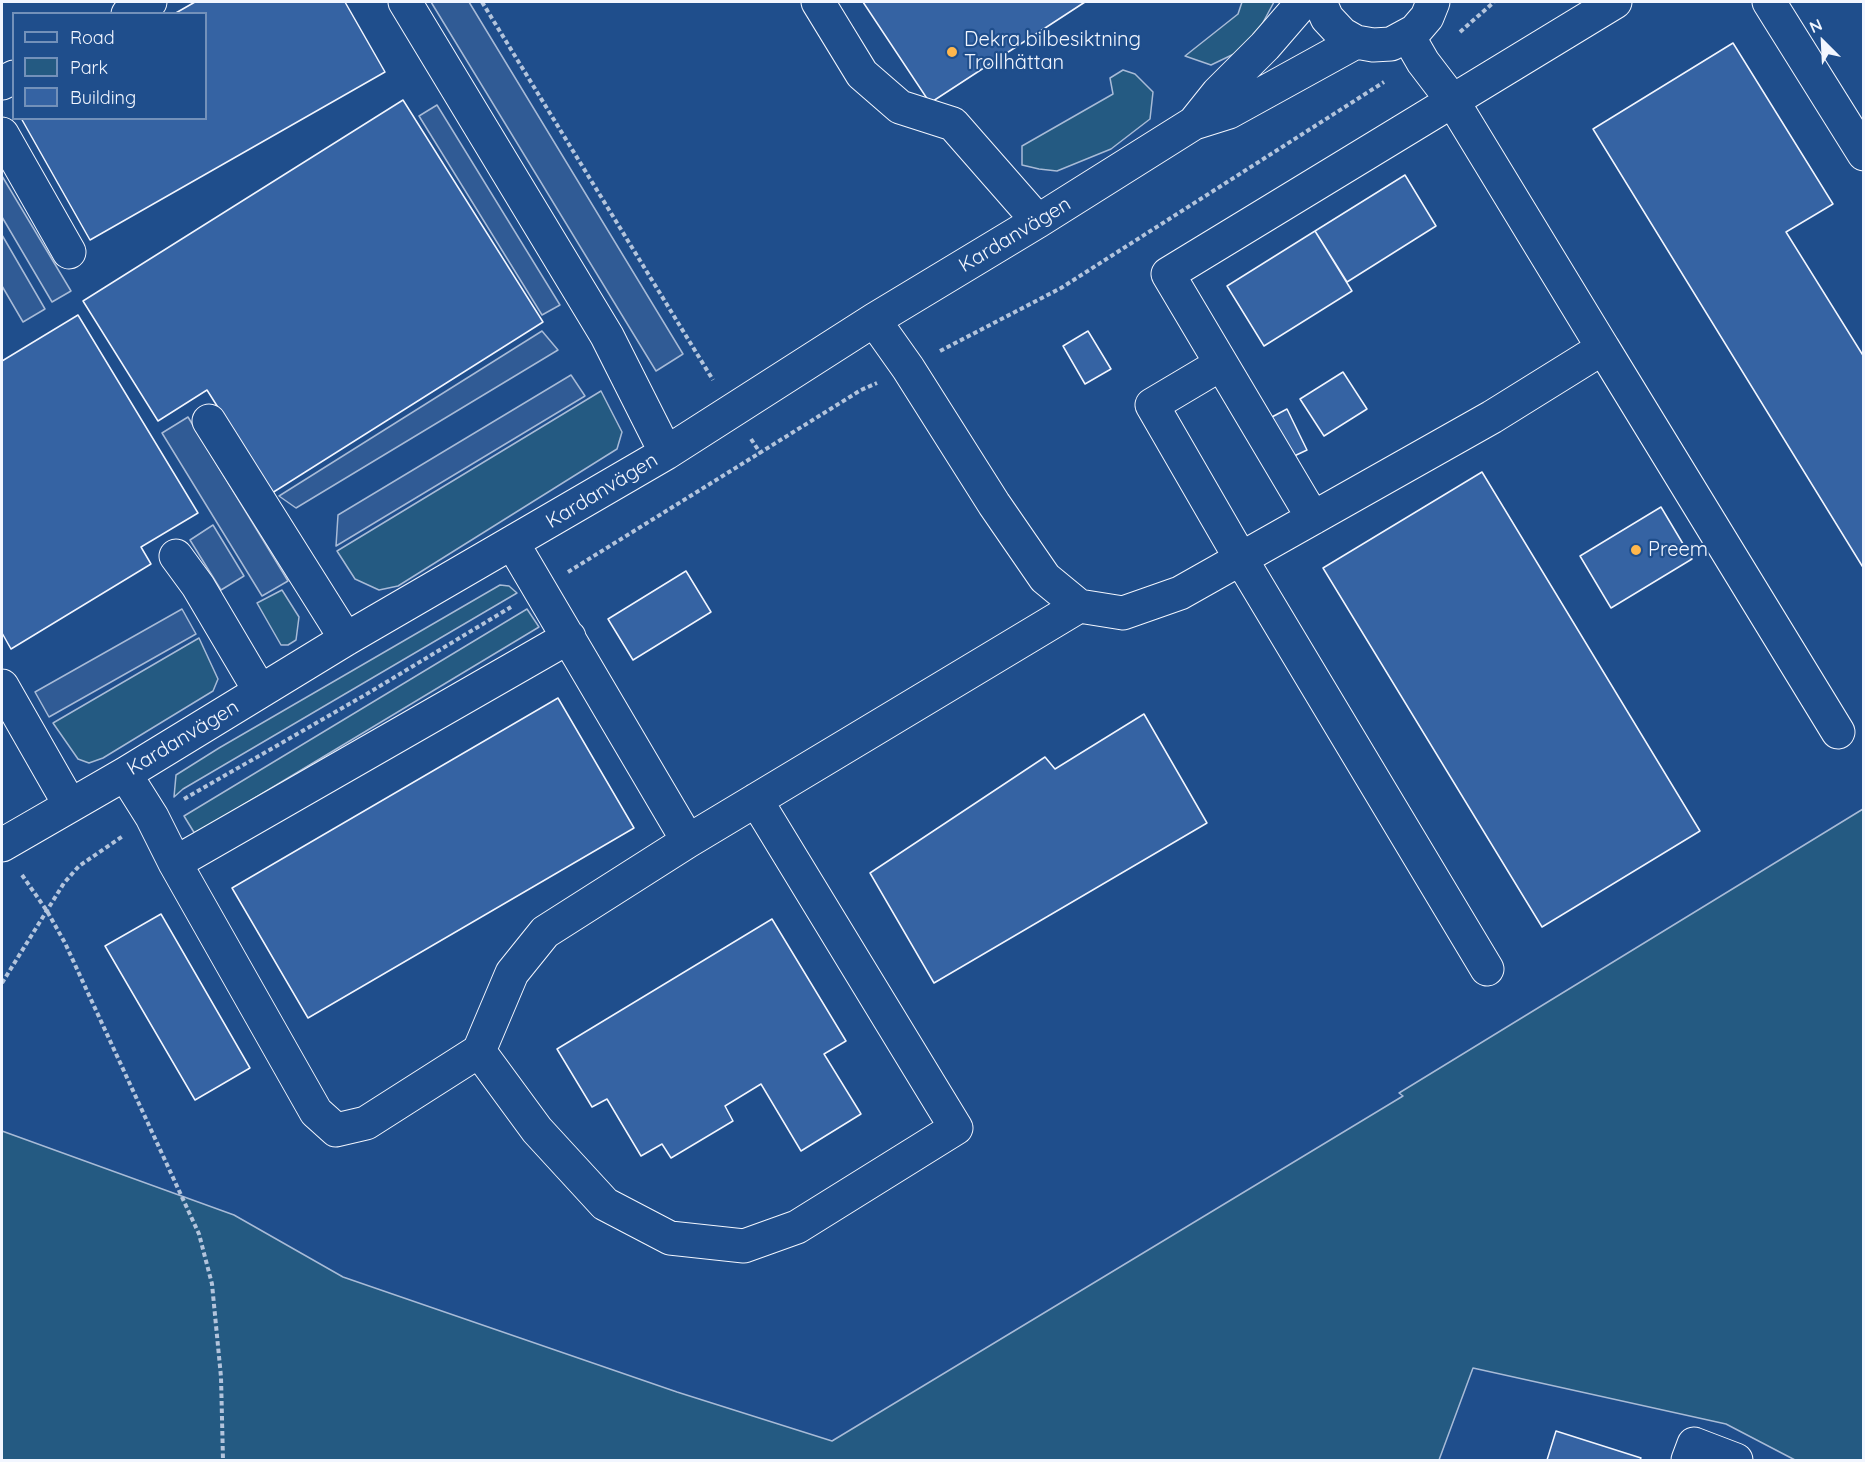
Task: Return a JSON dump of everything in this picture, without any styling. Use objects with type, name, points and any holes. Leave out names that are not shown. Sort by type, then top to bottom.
[{"type":"street","points":[[132,12],[150,2]]},
{"type":"street","points":[[405,2],[607,336],[666,453]]},
{"type":"street","points":[[818,2],[862,74],[900,107],[952,124],[1038,221]]},
{"type":"street","name":"Kardanvägen","points":[[1194,123],[1218,93],[1265,46],[1303,2]]},
{"type":"street","points":[[1320,2],[1334,27],[1356,42],[1391,44],[1415,49],[1452,100],[1838,732]]},
{"type":"street","points":[[1313,518],[1168,274],[1615,2]]},
{"type":"street","points":[[1768,2],[1863,154]]},
{"type":"street","points":[[1415,49],[1422,24],[1434,4]]},
{"type":"street","name":"Kardanvägen","points":[[2,845],[125,774],[346,639],[666,453],[874,320],[1194,123],[1229,112],[1356,42]]},
{"type":"street","points":[[2,134],[69,252]]},
{"type":"street","points":[[874,320],[908,368],[994,504],[1045,578],[1079,606],[1123,613],[1180,593],[1492,417],[1603,348]]},
{"type":"street","points":[[1221,364],[1152,405],[1241,559],[1487,969]]},
{"type":"street","points":[[209,421],[346,639]]},
{"type":"street","points":[[513,543],[688,841]]},
{"type":"street","points":[[176,556],[198,586],[260,691]]},
{"type":"street","points":[[125,774],[152,817],[175,863],[316,1112],[336,1130],[366,1123],[479,1051],[512,973],[545,932],[688,841],[1079,606]]},
{"type":"street","points":[[175,863],[569,637]]},
{"type":"street","points":[[2,686],[70,805]]},
{"type":"street","points":[[479,1051],[537,1130],[605,1204],[670,1238],[744,1246],[797,1227],[956,1128],[756,800]]},
{"type":"street","points":[[1691,1452],[1736,1461]]},
{"type":"path","points":[[482,2],[732,412],[761,454]]},
{"type":"path","points":[[2,983],[64,883],[79,866],[152,817],[365,695],[761,454],[861,390],[1061,288],[1395,75],[1415,49],[1467,27],[1494,2]]},
{"type":"path","points":[[2,845],[47,911],[65,943],[199,1234],[212,1284],[221,1377],[223,1461]]},
{"type":"green space","points":[[1242,2],[1274,2],[1252,43],[1211,65],[1185,56],[1238,14]]},
{"type":"green space","points":[[1123,70],[1135,74],[1153,92],[1150,119],[1111,149],[1057,171],[1022,165],[1022,146],[1113,94],[1110,78]]},
{"type":"green space","points":[[601,391],[622,432],[617,449],[398,586],[379,590],[355,579],[337,551]]},
{"type":"green space","points":[[500,585],[509,586],[517,593],[183,789],[174,797],[176,775]]},
{"type":"green space","points":[[282,590],[299,617],[296,640],[288,645],[281,645],[257,603]]},
{"type":"green space","points":[[527,609],[539,627],[195,834],[184,816]]},
{"type":"green space","points":[[199,638],[218,679],[213,691],[103,758],[89,763],[78,759],[53,723]]},
{"type":"green space","points":[[1863,809],[1863,1460],[1795,1460],[1726,1424],[1473,1368],[1439,1460],[2,1460],[2,1131],[234,1215],[343,1277],[677,1392],[832,1441],[1403,1096],[1399,1093]]},
{"type":"shaded area","points":[[431,2],[469,2],[683,354],[656,371]]},
{"type":"shaded area","points":[[437,105],[560,305],[542,315],[419,116]]},
{"type":"shaded area","points":[[2,176],[71,291],[52,302],[2,217]]},
{"type":"shaded area","points":[[2,235],[45,309],[23,322],[2,286]]},
{"type":"shaded area","points":[[542,331],[558,350],[296,508],[279,496]]},
{"type":"shaded area","points":[[571,375],[585,396],[336,546],[338,515]]},
{"type":"shaded area","points":[[188,417],[288,581],[262,596],[162,433]]},
{"type":"shaded area","points":[[213,525],[244,576],[221,590],[190,540]]},
{"type":"shaded area","points":[[182,609],[196,634],[49,717],[35,692]]},
{"type":"building","points":[[195,2],[345,2],[385,72],[90,240],[22,120],[207,120],[207,12],[178,12]]},
{"type":"building","name":"Dekra bilbesiktning Trollhättan","points":[[863,2],[1085,2],[930,103]]},
{"type":"building","points":[[1733,43],[1833,204],[1786,232],[1864,357],[1864,569],[1593,129]]},
{"type":"building","points":[[403,100],[543,322],[272,493],[207,390],[158,421],[83,301]]},
{"type":"building","points":[[1405,175],[1436,226],[1347,282],[1315,231]]},
{"type":"building","points":[[1315,231],[1352,291],[1264,346],[1227,286]]},
{"type":"building","points":[[78,315],[198,513],[141,547],[151,564],[11,649],[2,633],[2,361]]},
{"type":"building","points":[[1088,331],[1111,369],[1085,384],[1063,346]]},
{"type":"building","points":[[1343,372],[1367,409],[1324,436],[1300,399]]},
{"type":"building","points":[[1287,409],[1307,450],[1290,458],[1270,418]]},
{"type":"building","points":[[1482,472],[1700,831],[1542,927],[1323,568]]},
{"type":"building","points":[[1661,507],[1692,559],[1611,608],[1580,556]]},
{"type":"building","points":[[686,571],[711,612],[633,660],[608,619]]},
{"type":"building","points":[[558,698],[634,828],[308,1018],[232,888]]},
{"type":"building","points":[[1144,714],[1207,823],[934,983],[870,873],[1045,757],[1055,769]]},
{"type":"building","points":[[161,914],[250,1068],[195,1100],[105,946]]},
{"type":"building","points":[[772,919],[846,1041],[824,1054],[861,1114],[801,1151],[761,1084],[725,1106],[733,1121],[671,1158],[662,1144],[641,1156],[607,1099],[592,1107],[557,1049]]},
{"type":"building","points":[[1556,1431],[1641,1458],[1640,1460],[1547,1460]]},
{"type":"place","name":"Dekra bilbesiktning Trollhättan","points":[[952,52]]},
{"type":"place","name":"Preem","points":[[1636,550]]}]
